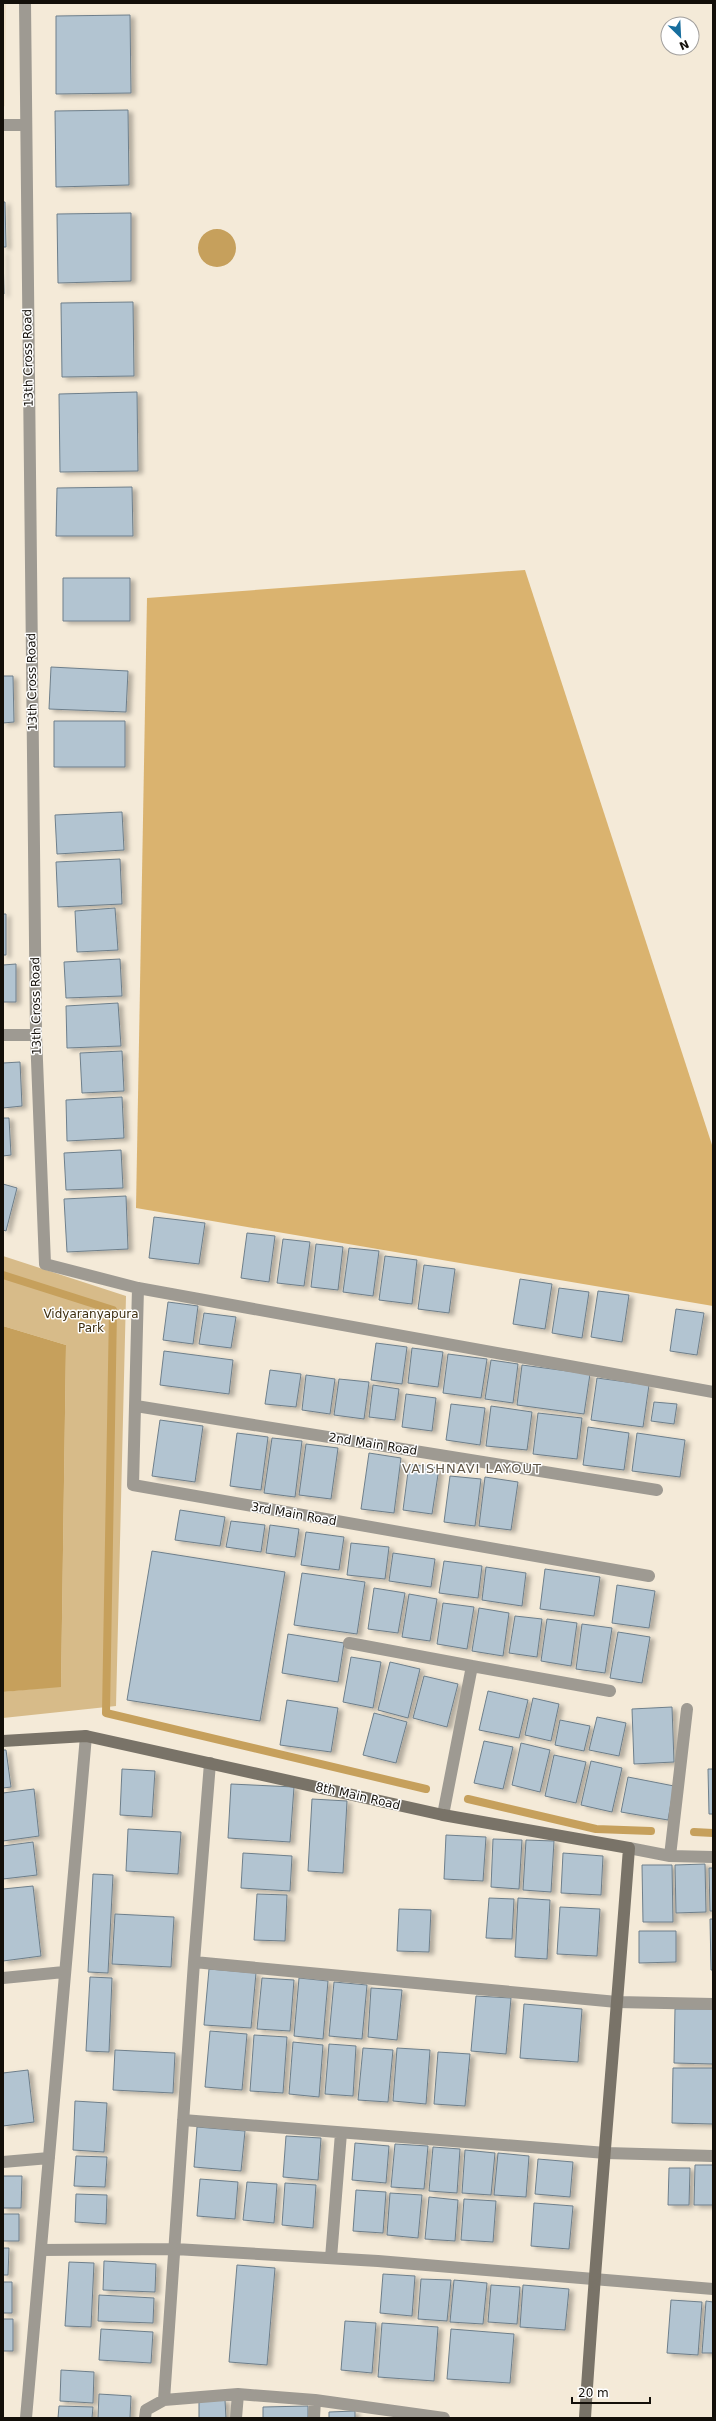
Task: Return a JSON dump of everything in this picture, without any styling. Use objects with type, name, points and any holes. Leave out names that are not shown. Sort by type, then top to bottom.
[{"type":"street","name":"13th Cross Road","points":[[25,3],[36,1035],[45,1264],[138,1288]]},
{"type":"street","points":[[3,125],[26,125]]},
{"type":"street","points":[[3,1035],[36,1035]]},
{"type":"street","points":[[138,1288],[713,1392]]},
{"type":"street","name":"3rd Main Road","points":[[138,1288],[133,1485],[649,1576]]},
{"type":"street","name":"2nd Main Road","points":[[136,1406],[657,1490]]},
{"type":"street","points":[[349,1643],[610,1691]]},
{"type":"street","points":[[443,1815],[472,1666]]},
{"type":"street","points":[[670,1856],[687,1709]]},
{"type":"street","points":[[26,2418],[64,1972],[86,1736]]},
{"type":"street","name":"8th Main Road","points":[[3,1741],[86,1736],[443,1815],[670,1856],[713,1856]]},
{"type":"street","points":[[164,2400],[194,1962],[210,1763]]},
{"type":"street","points":[[585,2418],[594,2280],[606,2153],[629,1848]]},
{"type":"street","points":[[194,1962],[617,2002],[713,2004]]},
{"type":"street","points":[[3,1978],[64,1972]]},
{"type":"street","points":[[183,2120],[606,2153],[713,2156]]},
{"type":"street","points":[[331,2258],[341,2133]]},
{"type":"street","points":[[3,2162],[49,2158]]},
{"type":"street","points":[[41,2250],[175,2249],[331,2258],[713,2289]]},
{"type":"street","points":[[236,2418],[238,2394]]},
{"type":"street","points":[[145,2418],[146,2410],[164,2400],[238,2394],[315,2400],[427,2417],[444,2418]]},
{"type":"street","points":[[314,2418],[315,2400]]},
{"type":"shaded area","points":[[3,3],[6,3],[5,106],[3,107]]},
{"type":"shaded area","points":[[213,229],[221,229],[231,234],[235,241],[235,255],[231,262],[221,267],[213,267],[203,262],[201,259],[198,252],[198,244],[203,234],[206,232]]},
{"type":"shaded area","points":[[525,570],[713,1148],[713,1306],[136,1208],[147,598]]},
{"type":"shaded area","points":[[3,1326],[66,1345],[61,1687],[3,1692]]},
{"type":"green space","name":"Vidyaranyapura Park","points":[[3,1256],[126,1296],[116,1706],[3,1718],[3,1692],[61,1686],[66,1345],[3,1326]]},
{"type":"building","points":[[130,15],[131,93],[56,94],[56,16]]},
{"type":"building","points":[[128,110],[129,185],[56,187],[55,111]]},
{"type":"building","points":[[3,202],[5,202],[6,247],[3,247]]},
{"type":"building","points":[[131,213],[131,281],[58,283],[57,214]]},
{"type":"building","points":[[3,251],[4,294],[3,294]]},
{"type":"building","points":[[133,302],[134,376],[62,377],[61,303]]},
{"type":"building","points":[[137,392],[138,471],[60,472],[59,394]]},
{"type":"building","points":[[132,487],[133,536],[56,536],[57,488]]},
{"type":"building","points":[[63,578],[130,578],[130,621],[63,621]]},
{"type":"building","points":[[51,667],[128,671],[126,712],[49,709]]},
{"type":"building","points":[[3,676],[13,676],[14,722],[3,723]]},
{"type":"building","points":[[54,721],[125,721],[125,767],[54,767]]},
{"type":"building","points":[[122,812],[124,850],[57,854],[55,815]]},
{"type":"building","points":[[120,859],[122,904],[58,907],[56,862]]},
{"type":"building","points":[[115,908],[118,950],[77,952],[75,911]]},
{"type":"building","points":[[3,914],[6,914],[6,955],[3,955]]},
{"type":"building","points":[[120,959],[122,996],[66,998],[64,962]]},
{"type":"building","points":[[16,964],[16,1002],[3,1002],[3,965]]},
{"type":"building","points":[[118,1003],[121,1046],[67,1048],[66,1006]]},
{"type":"building","points":[[122,1051],[124,1091],[82,1093],[80,1053]]},
{"type":"building","points":[[20,1062],[22,1106],[3,1108],[3,1063]]},
{"type":"building","points":[[122,1097],[124,1138],[67,1141],[66,1100]]},
{"type":"building","points":[[3,1118],[9,1118],[11,1155],[3,1156]]},
{"type":"building","points":[[121,1150],[123,1188],[66,1190],[64,1153]]},
{"type":"building","points":[[3,1184],[17,1188],[6,1231],[3,1230]]},
{"type":"building","points":[[126,1196],[128,1249],[67,1252],[64,1199]]},
{"type":"building","points":[[154,1217],[205,1223],[199,1264],[149,1258]]},
{"type":"building","points":[[247,1233],[275,1236],[269,1282],[241,1278]]},
{"type":"building","points":[[283,1239],[310,1242],[304,1286],[277,1283]]},
{"type":"building","points":[[316,1244],[343,1247],[338,1290],[311,1287]]},
{"type":"building","points":[[349,1248],[379,1251],[373,1296],[343,1292]]},
{"type":"building","points":[[385,1256],[417,1260],[412,1304],[379,1300]]},
{"type":"building","points":[[424,1265],[455,1269],[449,1313],[418,1309]]},
{"type":"building","points":[[520,1279],[552,1284],[545,1329],[513,1324]]},
{"type":"building","points":[[559,1288],[589,1292],[582,1338],[552,1333]]},
{"type":"building","points":[[598,1291],[629,1295],[622,1342],[591,1337]]},
{"type":"building","points":[[168,1302],[198,1306],[193,1344],[163,1340]]},
{"type":"building","points":[[676,1309],[704,1313],[697,1355],[670,1351]]},
{"type":"building","points":[[204,1313],[236,1317],[231,1348],[199,1344]]},
{"type":"building","points":[[376,1343],[407,1347],[402,1384],[371,1380]]},
{"type":"building","points":[[412,1348],[443,1352],[438,1387],[408,1383]]},
{"type":"building","points":[[164,1351],[233,1360],[229,1394],[160,1385]]},
{"type":"building","points":[[448,1354],[487,1359],[481,1398],[443,1393]]},
{"type":"building","points":[[491,1360],[518,1364],[513,1403],[485,1399]]},
{"type":"building","points":[[522,1365],[590,1374],[584,1414],[517,1405]]},
{"type":"building","points":[[270,1370],[301,1374],[296,1407],[265,1404]]},
{"type":"building","points":[[306,1375],[335,1379],[330,1414],[302,1410]]},
{"type":"building","points":[[597,1378],[649,1385],[643,1427],[591,1420]]},
{"type":"building","points":[[339,1379],[369,1382],[364,1419],[334,1415]]},
{"type":"building","points":[[373,1385],[399,1389],[395,1420],[369,1417]]},
{"type":"building","points":[[406,1394],[436,1398],[432,1431],[402,1427]]},
{"type":"building","points":[[654,1402],[677,1404],[674,1424],[651,1421]]},
{"type":"building","points":[[451,1404],[485,1408],[480,1445],[446,1440]]},
{"type":"building","points":[[491,1406],[532,1412],[527,1450],[486,1446]]},
{"type":"building","points":[[538,1413],[582,1418],[577,1459],[533,1454]]},
{"type":"building","points":[[160,1420],[203,1426],[195,1482],[152,1476]]},
{"type":"building","points":[[588,1427],[629,1433],[624,1470],[583,1465]]},
{"type":"building","points":[[237,1433],[268,1437],[261,1490],[230,1486]]},
{"type":"building","points":[[637,1433],[685,1440],[680,1477],[632,1471]]},
{"type":"building","points":[[272,1438],[302,1441],[295,1497],[264,1493]]},
{"type":"building","points":[[306,1444],[338,1448],[331,1499],[299,1495]]},
{"type":"building","points":[[369,1453],[401,1458],[394,1513],[361,1509]]},
{"type":"building","points":[[409,1464],[439,1468],[432,1514],[403,1510]]},
{"type":"building","points":[[450,1476],[481,1479],[475,1526],[444,1522]]},
{"type":"building","points":[[485,1477],[518,1482],[511,1530],[479,1526]]},
{"type":"building","points":[[180,1510],[225,1517],[220,1546],[175,1540]]},
{"type":"building","points":[[231,1521],[265,1525],[261,1552],[226,1547]]},
{"type":"building","points":[[270,1525],[299,1529],[295,1557],[266,1553]]},
{"type":"building","points":[[306,1532],[344,1537],[339,1570],[301,1565]]},
{"type":"building","points":[[351,1543],[389,1547],[385,1579],[347,1575]]},
{"type":"building","points":[[152,1551],[285,1572],[260,1721],[127,1700]]},
{"type":"building","points":[[393,1553],[435,1559],[431,1587],[389,1581]]},
{"type":"building","points":[[444,1561],[482,1566],[478,1598],[439,1593]]},
{"type":"building","points":[[486,1567],[526,1573],[522,1606],[482,1600]]},
{"type":"building","points":[[545,1569],[600,1577],[594,1616],[540,1609]]},
{"type":"building","points":[[302,1573],[365,1582],[357,1634],[294,1625]]},
{"type":"building","points":[[617,1585],[655,1591],[649,1628],[612,1623]]},
{"type":"building","points":[[374,1588],[405,1593],[398,1633],[368,1629]]},
{"type":"building","points":[[409,1594],[437,1599],[430,1641],[402,1637]]},
{"type":"building","points":[[443,1603],[474,1607],[467,1649],[437,1644]]},
{"type":"building","points":[[479,1608],[509,1613],[503,1656],[472,1651]]},
{"type":"building","points":[[515,1616],[542,1619],[537,1657],[509,1653]]},
{"type":"building","points":[[547,1619],[577,1623],[571,1666],[541,1661]]},
{"type":"building","points":[[582,1624],[612,1628],[605,1673],[576,1669]]},
{"type":"building","points":[[618,1632],[650,1637],[642,1683],[610,1678]]},
{"type":"building","points":[[288,1634],[344,1643],[338,1682],[282,1673]]},
{"type":"building","points":[[351,1657],[381,1662],[373,1708],[343,1702]]},
{"type":"building","points":[[390,1662],[420,1669],[408,1718],[378,1710]]},
{"type":"building","points":[[424,1676],[458,1684],[447,1727],[413,1718]]},
{"type":"building","points":[[488,1691],[528,1700],[519,1738],[479,1730]]},
{"type":"building","points":[[533,1698],[559,1704],[551,1741],[525,1735]]},
{"type":"building","points":[[287,1700],[338,1708],[331,1752],[280,1745]]},
{"type":"building","points":[[672,1707],[674,1762],[634,1764],[632,1709]]},
{"type":"building","points":[[374,1713],[407,1722],[396,1763],[363,1755]]},
{"type":"building","points":[[597,1717],[626,1723],[619,1756],[589,1750]]},
{"type":"building","points":[[560,1720],[590,1726],[584,1751],[555,1745]]},
{"type":"building","points":[[484,1741],[513,1747],[503,1789],[474,1783]]},
{"type":"building","points":[[521,1743],[550,1750],[540,1792],[512,1785]]},
{"type":"building","points":[[3,1750],[6,1750],[11,1787],[3,1788]]},
{"type":"building","points":[[554,1755],[586,1762],[576,1803],[545,1796]]},
{"type":"building","points":[[591,1761],[622,1768],[612,1812],[581,1805]]},
{"type":"building","points":[[122,1769],[155,1771],[152,1817],[120,1815]]},
{"type":"building","points":[[708,1769],[713,1769],[713,1814],[709,1814]]},
{"type":"building","points":[[628,1777],[674,1786],[668,1820],[621,1812]]},
{"type":"building","points":[[231,1784],[294,1787],[290,1842],[228,1838]]},
{"type":"building","points":[[34,1789],[39,1836],[3,1841],[3,1793]]},
{"type":"building","points":[[312,1799],[347,1801],[343,1873],[308,1871]]},
{"type":"building","points":[[128,1829],[181,1832],[178,1874],[126,1871]]},
{"type":"building","points":[[446,1835],[486,1837],[483,1881],[444,1879]]},
{"type":"building","points":[[493,1839],[522,1840],[519,1889],[491,1887]]},
{"type":"building","points":[[526,1840],[554,1841],[551,1892],[523,1890]]},
{"type":"building","points":[[33,1842],[37,1875],[3,1879],[3,1846]]},
{"type":"building","points":[[243,1853],[292,1856],[290,1891],[241,1888]]},
{"type":"building","points":[[563,1853],[603,1856],[601,1895],[561,1893]]},
{"type":"building","points":[[705,1864],[706,1912],[676,1913],[675,1865]]},
{"type":"building","points":[[642,1865],[672,1865],[673,1922],[643,1922]]},
{"type":"building","points":[[709,1868],[713,1868],[713,1911],[710,1911]]},
{"type":"building","points":[[93,1874],[113,1875],[108,1973],[88,1972]]},
{"type":"building","points":[[33,1886],[41,1956],[3,1961],[3,1889]]},
{"type":"building","points":[[257,1894],[287,1895],[285,1941],[254,1940]]},
{"type":"building","points":[[489,1898],[514,1899],[512,1939],[486,1938]]},
{"type":"building","points":[[518,1898],[550,1900],[547,1959],[515,1957]]},
{"type":"building","points":[[560,1907],[600,1909],[597,1956],[557,1954]]},
{"type":"building","points":[[399,1909],[431,1910],[429,1952],[397,1951]]},
{"type":"building","points":[[115,1914],[174,1917],[171,1967],[112,1964]]},
{"type":"building","points":[[710,1919],[713,1919],[713,1970],[711,1970]]},
{"type":"building","points":[[639,1931],[676,1931],[676,1962],[639,1963]]},
{"type":"building","points":[[209,1969],[256,1973],[251,2028],[204,2025]]},
{"type":"building","points":[[90,1977],[112,1978],[109,2052],[86,2051]]},
{"type":"building","points":[[262,1978],[294,1980],[290,2031],[257,2029]]},
{"type":"building","points":[[299,1978],[328,1981],[323,2039],[294,2036]]},
{"type":"building","points":[[334,1982],[367,1985],[362,2039],[329,2036]]},
{"type":"building","points":[[371,1988],[402,1990],[397,2040],[368,2037]]},
{"type":"building","points":[[476,1996],[511,1998],[506,2054],[471,2051]]},
{"type":"building","points":[[524,2004],[582,2009],[578,2062],[520,2058]]},
{"type":"building","points":[[675,2009],[713,2009],[713,2064],[674,2063]]},
{"type":"building","points":[[210,2031],[247,2034],[242,2090],[205,2087]]},
{"type":"building","points":[[254,2035],[287,2037],[283,2093],[250,2091]]},
{"type":"building","points":[[293,2042],[323,2045],[319,2097],[289,2094]]},
{"type":"building","points":[[329,2044],[356,2046],[353,2096],[325,2094]]},
{"type":"building","points":[[363,2048],[393,2050],[388,2102],[358,2100]]},
{"type":"building","points":[[397,2048],[430,2050],[426,2104],[393,2101]]},
{"type":"building","points":[[115,2050],[175,2053],[173,2093],[113,2090]]},
{"type":"building","points":[[438,2052],[470,2054],[465,2106],[434,2104]]},
{"type":"building","points":[[673,2068],[713,2068],[713,2124],[672,2123]]},
{"type":"building","points":[[28,2070],[34,2122],[3,2126],[3,2073]]},
{"type":"building","points":[[75,2101],[107,2103],[104,2152],[73,2150]]},
{"type":"building","points":[[197,2127],[245,2131],[241,2171],[194,2167]]},
{"type":"building","points":[[286,2136],[321,2138],[318,2180],[283,2177]]},
{"type":"building","points":[[355,2143],[389,2146],[386,2183],[352,2180]]},
{"type":"building","points":[[395,2144],[428,2146],[424,2189],[391,2187]]},
{"type":"building","points":[[433,2147],[460,2149],[457,2193],[429,2191]]},
{"type":"building","points":[[465,2150],[495,2153],[491,2195],[462,2193]]},
{"type":"building","points":[[498,2153],[529,2156],[526,2197],[494,2195]]},
{"type":"building","points":[[76,2156],[107,2157],[105,2187],[74,2186]]},
{"type":"building","points":[[538,2159],[573,2162],[570,2197],[535,2194]]},
{"type":"building","points":[[695,2165],[713,2165],[713,2205],[694,2205]]},
{"type":"building","points":[[669,2168],[690,2168],[689,2205],[668,2205]]},
{"type":"building","points":[[3,2176],[22,2176],[21,2208],[3,2208]]},
{"type":"building","points":[[200,2179],[238,2182],[235,2219],[197,2216]]},
{"type":"building","points":[[247,2182],[277,2184],[274,2223],[243,2220]]},
{"type":"building","points":[[285,2183],[316,2185],[313,2228],[282,2225]]},
{"type":"building","points":[[356,2190],[386,2192],[383,2233],[353,2231]]},
{"type":"building","points":[[390,2193],[422,2195],[418,2238],[387,2235]]},
{"type":"building","points":[[76,2194],[107,2195],[106,2224],[75,2222]]},
{"type":"building","points":[[429,2197],[458,2200],[455,2241],[425,2239]]},
{"type":"building","points":[[464,2199],[496,2201],[493,2242],[461,2240]]},
{"type":"building","points":[[534,2203],[573,2206],[569,2249],[531,2246]]},
{"type":"building","points":[[3,2214],[19,2214],[19,2241],[3,2241]]},
{"type":"building","points":[[3,2248],[9,2248],[8,2275],[3,2275]]},
{"type":"building","points":[[104,2261],[156,2264],[155,2292],[103,2290]]},
{"type":"building","points":[[69,2262],[94,2263],[91,2327],[65,2326]]},
{"type":"building","points":[[237,2265],[275,2268],[267,2365],[229,2362]]},
{"type":"building","points":[[383,2274],[415,2276],[412,2316],[380,2313]]},
{"type":"building","points":[[421,2279],[451,2280],[447,2321],[418,2319]]},
{"type":"building","points":[[454,2280],[487,2283],[483,2324],[450,2322]]},
{"type":"building","points":[[3,2282],[12,2282],[12,2313],[3,2313]]},
{"type":"building","points":[[491,2285],[520,2287],[517,2324],[488,2322]]},
{"type":"building","points":[[523,2285],[569,2289],[565,2330],[520,2327]]},
{"type":"building","points":[[99,2295],[154,2298],[153,2323],[98,2321]]},
{"type":"building","points":[[671,2300],[702,2302],[698,2355],[667,2353]]},
{"type":"building","points":[[706,2301],[713,2302],[713,2353],[702,2353]]},
{"type":"building","points":[[3,2319],[13,2319],[13,2351],[3,2351]]},
{"type":"building","points":[[345,2321],[376,2323],[372,2373],[341,2370]]},
{"type":"building","points":[[382,2323],[438,2327],[434,2381],[378,2377]]},
{"type":"building","points":[[101,2329],[153,2332],[151,2363],[99,2360]]},
{"type":"building","points":[[451,2329],[514,2334],[510,2383],[447,2379]]},
{"type":"building","points":[[61,2370],[94,2372],[93,2403],[60,2401]]},
{"type":"building","points":[[99,2394],[131,2396],[130,2418],[98,2418]]},
{"type":"building","points":[[199,2400],[225,2400],[226,2418],[199,2418]]},
{"type":"building","points":[[59,2406],[93,2407],[92,2418],[58,2418]]},
{"type":"building","points":[[308,2406],[308,2418],[263,2418],[263,2407]]},
{"type":"building","points":[[355,2411],[355,2418],[329,2418],[329,2412]]},
{"type":"waterway","points":[[3,1275],[113,1310],[106,1713],[426,1789]]},
{"type":"waterway","points":[[468,1799],[596,1829],[651,1831]]},
{"type":"waterway","points":[[694,1832],[713,1833]]},
{"type":"district","name":"VAISHNAVI LAYOUT","points":[[472,1468]]}]
